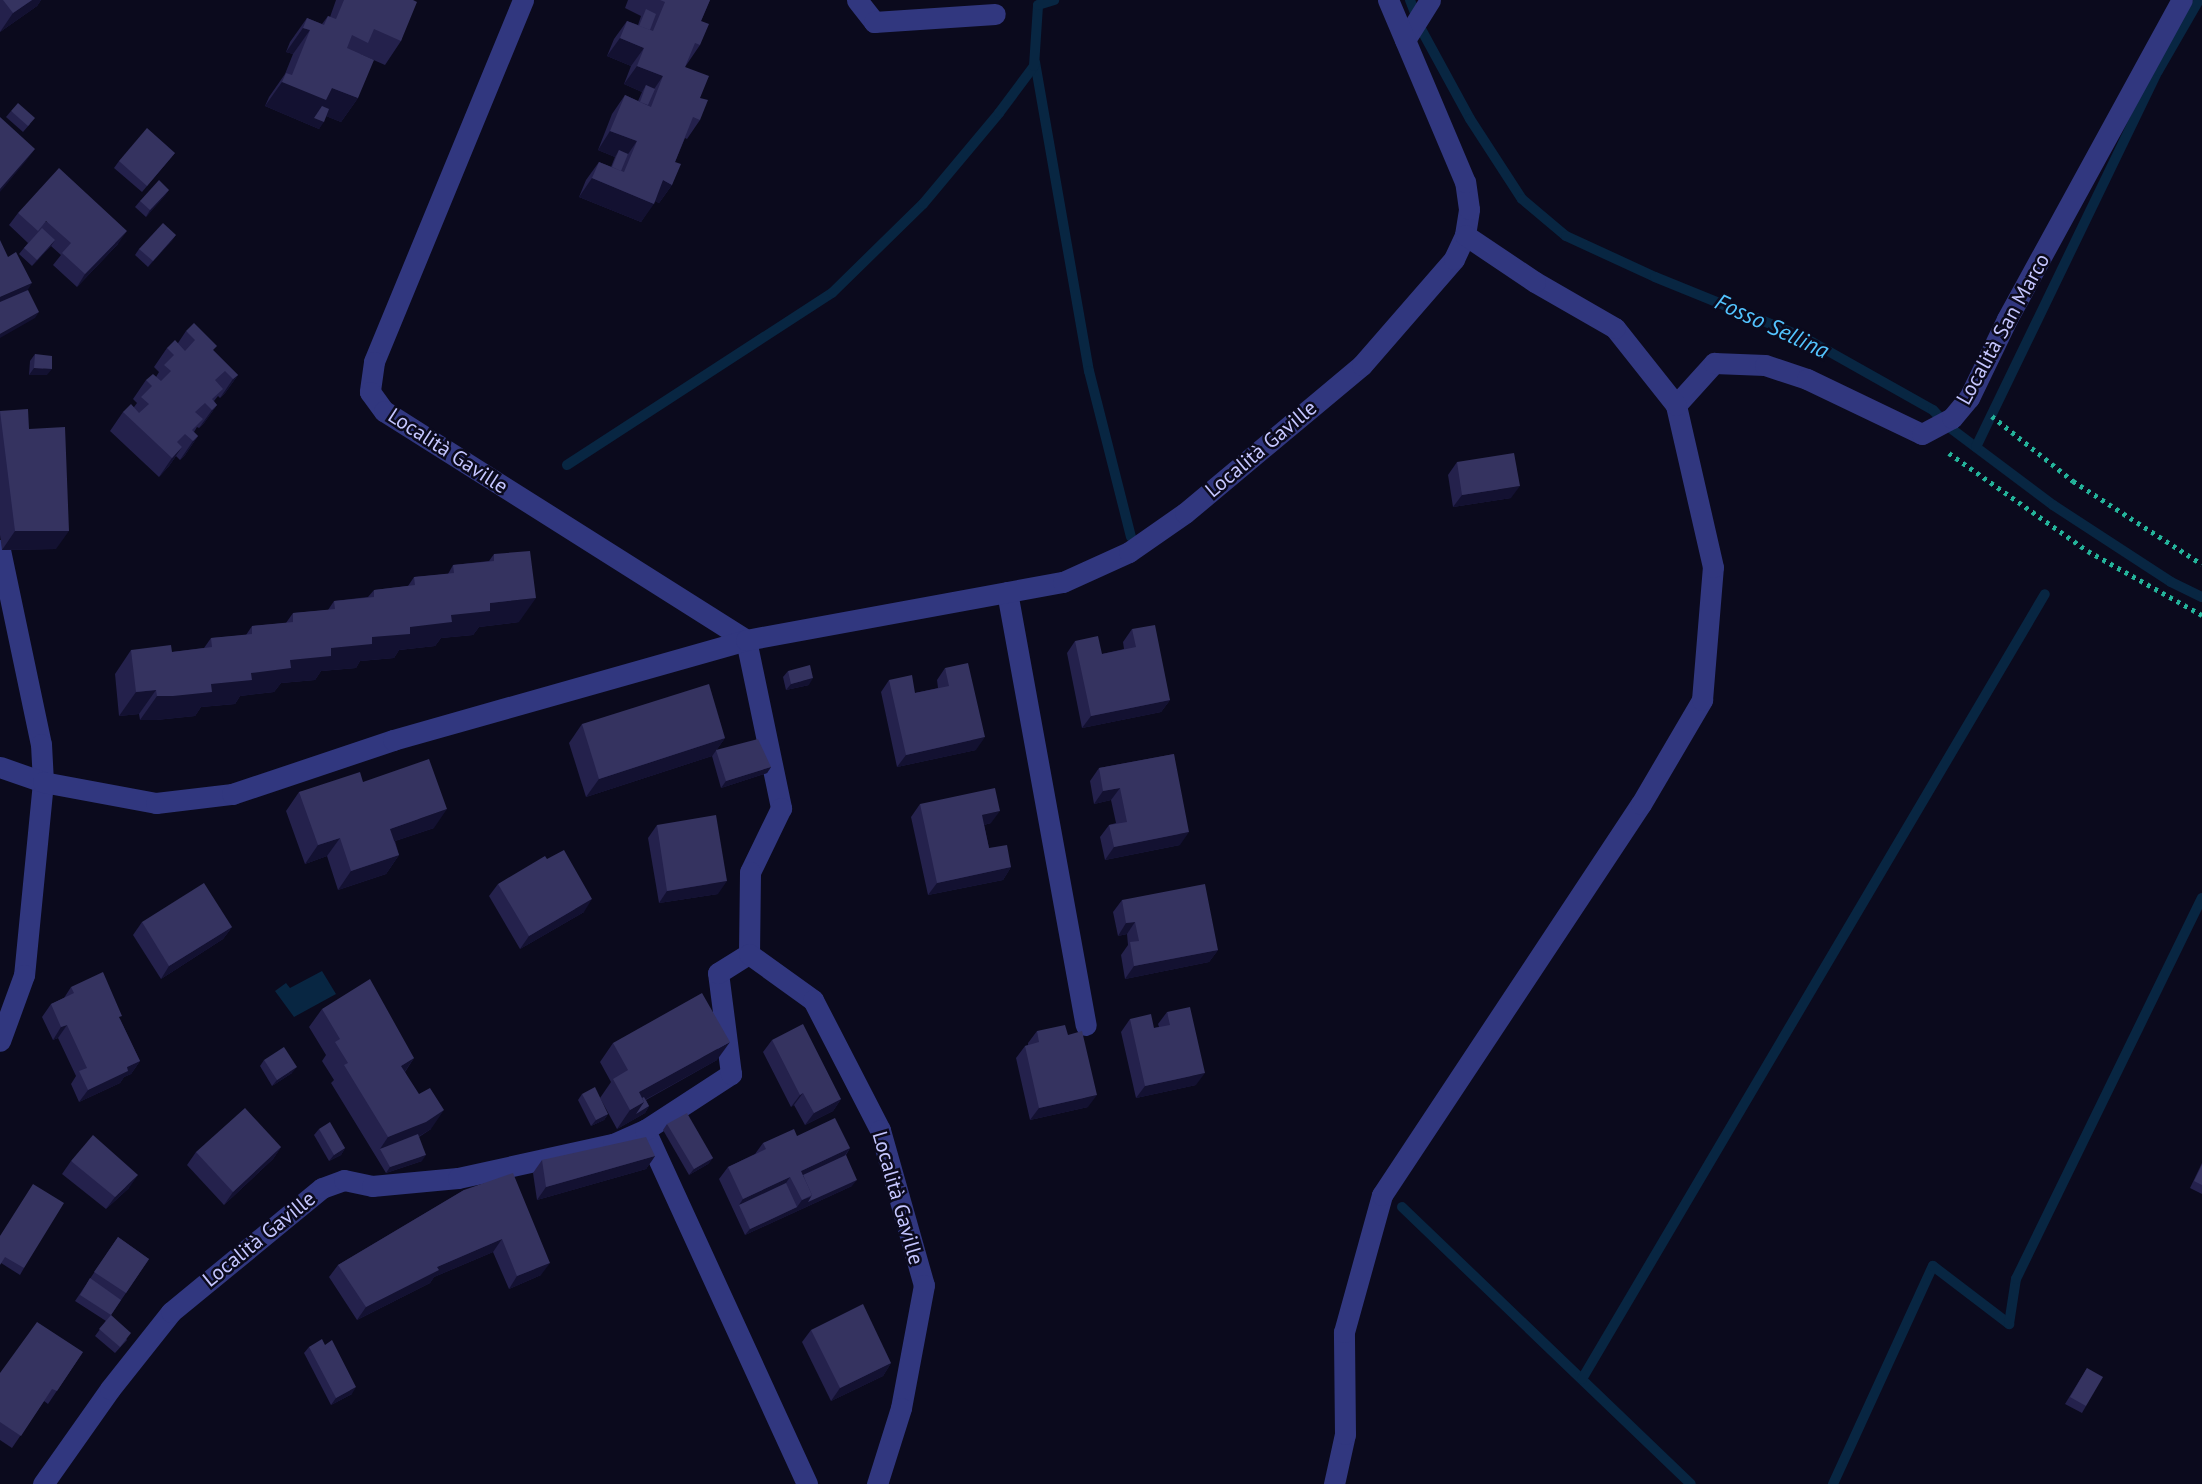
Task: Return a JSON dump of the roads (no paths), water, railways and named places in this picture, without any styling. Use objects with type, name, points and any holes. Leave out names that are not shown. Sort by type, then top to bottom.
[{"type":"street","name":"Località Gaville","points":[[523,0],[374,362],[370,392],[384,411],[746,640]]},
{"type":"street","points":[[857,0],[874,22],[995,14]]},
{"type":"street","points":[[1334,1484],[1345,1434],[1344,1332],[1382,1195],[1641,804],[1702,700],[1713,567],[1676,405],[1615,328],[1535,282],[1465,235],[1469,209],[1465,182],[1388,0]]},
{"type":"street","points":[[1405,40],[1430,0]]},
{"type":"street","name":"Località San Marco","points":[[1676,405],[1714,363],[1765,365],[1807,379],[1922,435],[1952,418],[1969,398],[2007,319],[2182,0]]},
{"type":"street","name":"Località Gaville","points":[[0,767],[43,782],[156,803],[232,794],[393,740],[746,640],[1063,582],[1129,552],[1177,520],[1362,365],[1454,259],[1465,235]]},
{"type":"street","points":[[0,550],[3,578],[41,744],[43,782],[24,975],[0,1041]]},
{"type":"street","points":[[1007,592],[1086,1025]]},
{"type":"street","points":[[746,640],[781,808],[750,872],[749,954]]},
{"type":"street","name":"Località Gaville","points":[[43,1484],[110,1389],[171,1312],[322,1188],[344,1180],[372,1186],[458,1178],[613,1144],[645,1130],[731,1074],[718,973],[749,954],[813,1000],[880,1130],[924,1285],[901,1408],[877,1484]]},
{"type":"street","points":[[645,1130],[807,1484]]},
{"type":"water","points":[[322,971],[336,994],[294,1017],[275,991],[286,983],[290,988]]},
{"type":"waterway","points":[[567,465],[832,293],[923,204],[999,113],[1034,66],[1038,5],[1054,0]]},
{"type":"waterway","name":"Fosso Sellina","points":[[1410,0],[1421,29],[1470,119],[1522,199],[1566,236],[1655,277],[1805,338],[1933,410],[1949,427],[2053,505],[2171,582],[2202,597]]},
{"type":"waterway","points":[[1976,447],[2158,71],[2199,0]]},
{"type":"waterway","points":[[1035,62],[1089,371],[1131,537]]},
{"type":"waterway","points":[[1582,1379],[2045,594]]},
{"type":"waterway","points":[[1833,1484],[1933,1266],[2009,1324],[2016,1279],[2202,898]]},
{"type":"waterway","points":[[1402,1207],[1691,1484]]}]
